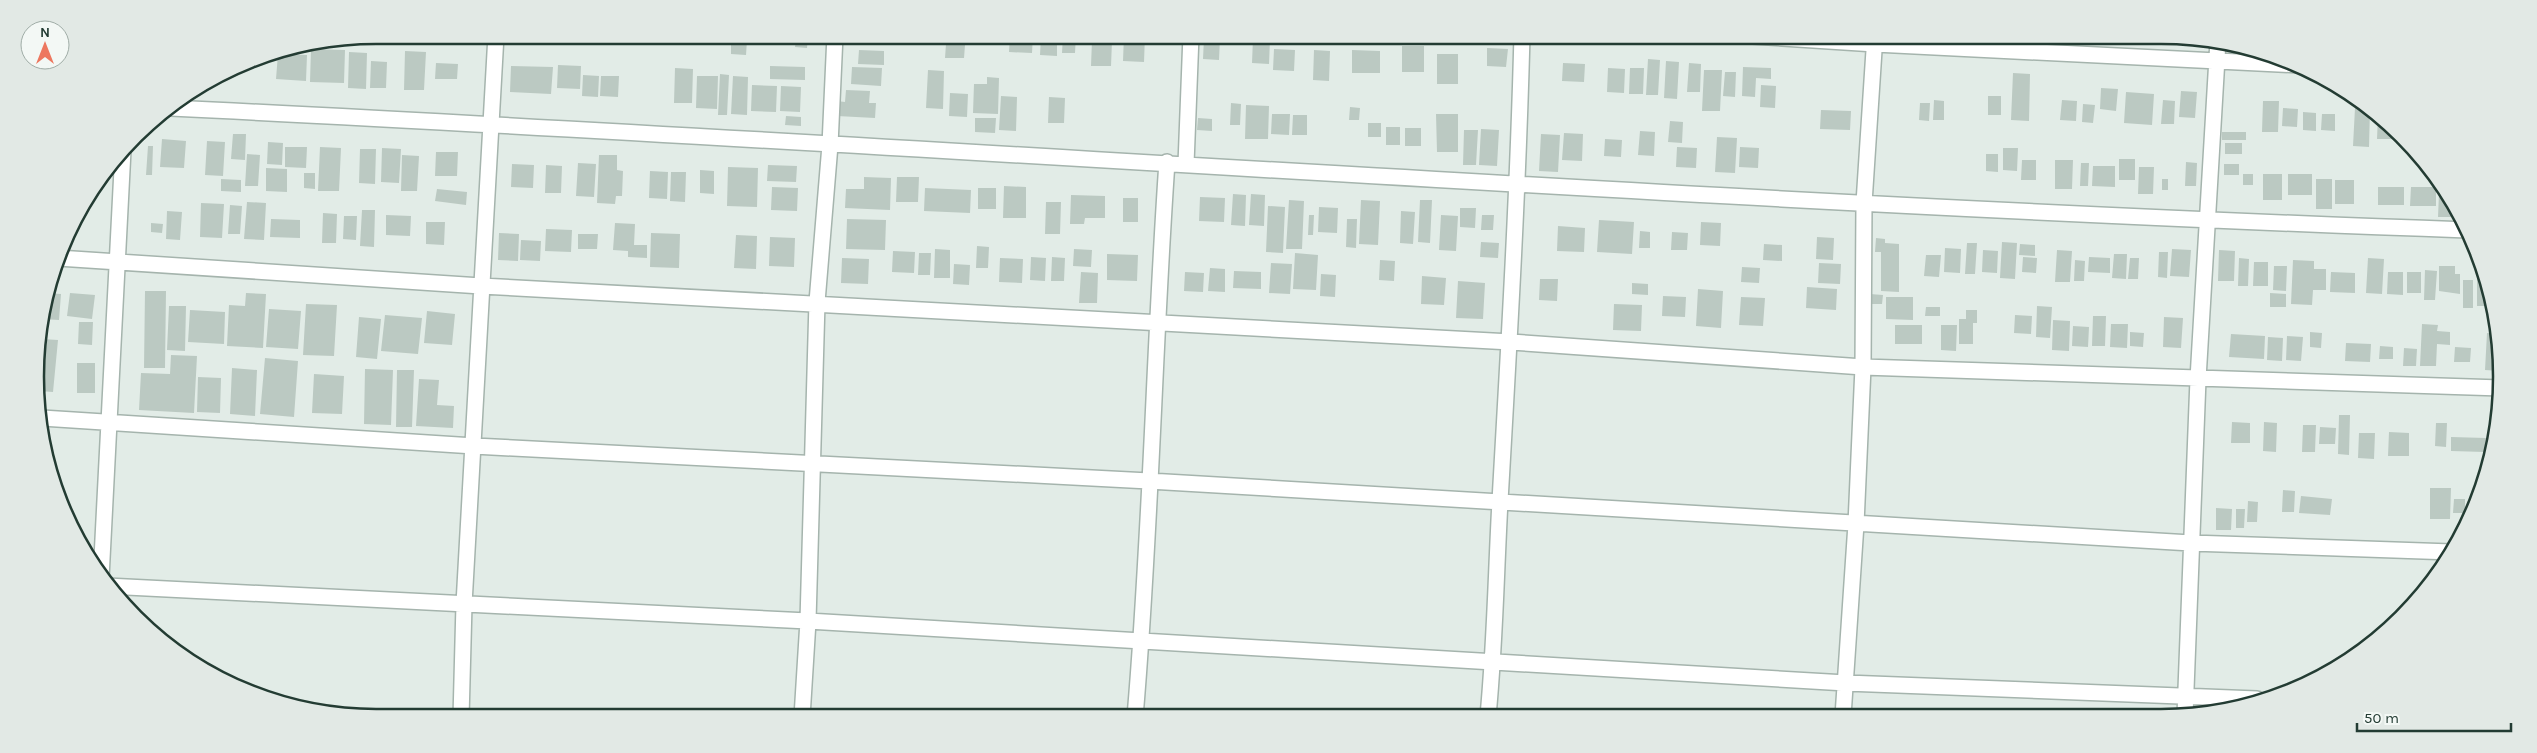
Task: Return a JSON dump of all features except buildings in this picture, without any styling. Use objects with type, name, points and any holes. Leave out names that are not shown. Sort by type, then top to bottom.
[{"type":"street","points":[[461,709],[464,604],[495,44]]},
{"type":"street","points":[[802,709],[808,621],[817,302],[830,145],[835,44]]},
{"type":"street","points":[[1186,164],[1190,44]]},
{"type":"street","points":[[1489,709],[1511,342],[1522,44]]},
{"type":"street","points":[[1844,709],[1856,524],[1863,368],[1864,203],[1875,44]]},
{"type":"street","points":[[1937,44],[2275,64]]},
{"type":"street","points":[[2185,709],[2198,379],[2217,49]]},
{"type":"street","points":[[180,108],[490,123],[830,145],[1167,162],[1518,186],[2208,221],[2459,230]]},
{"type":"street","points":[[103,564],[108,422],[122,162]]},
{"type":"street","points":[[1136,709],[1141,642],[1156,322],[1167,162]]},
{"type":"street","points":[[65,258],[481,286],[817,302],[1511,342],[1863,368],[2493,388]]},
{"type":"street","points":[[47,418],[474,446],[1149,481],[2191,543],[2443,552]]},
{"type":"street","points":[[119,587],[808,621],[1846,683],[2245,698]]}]
